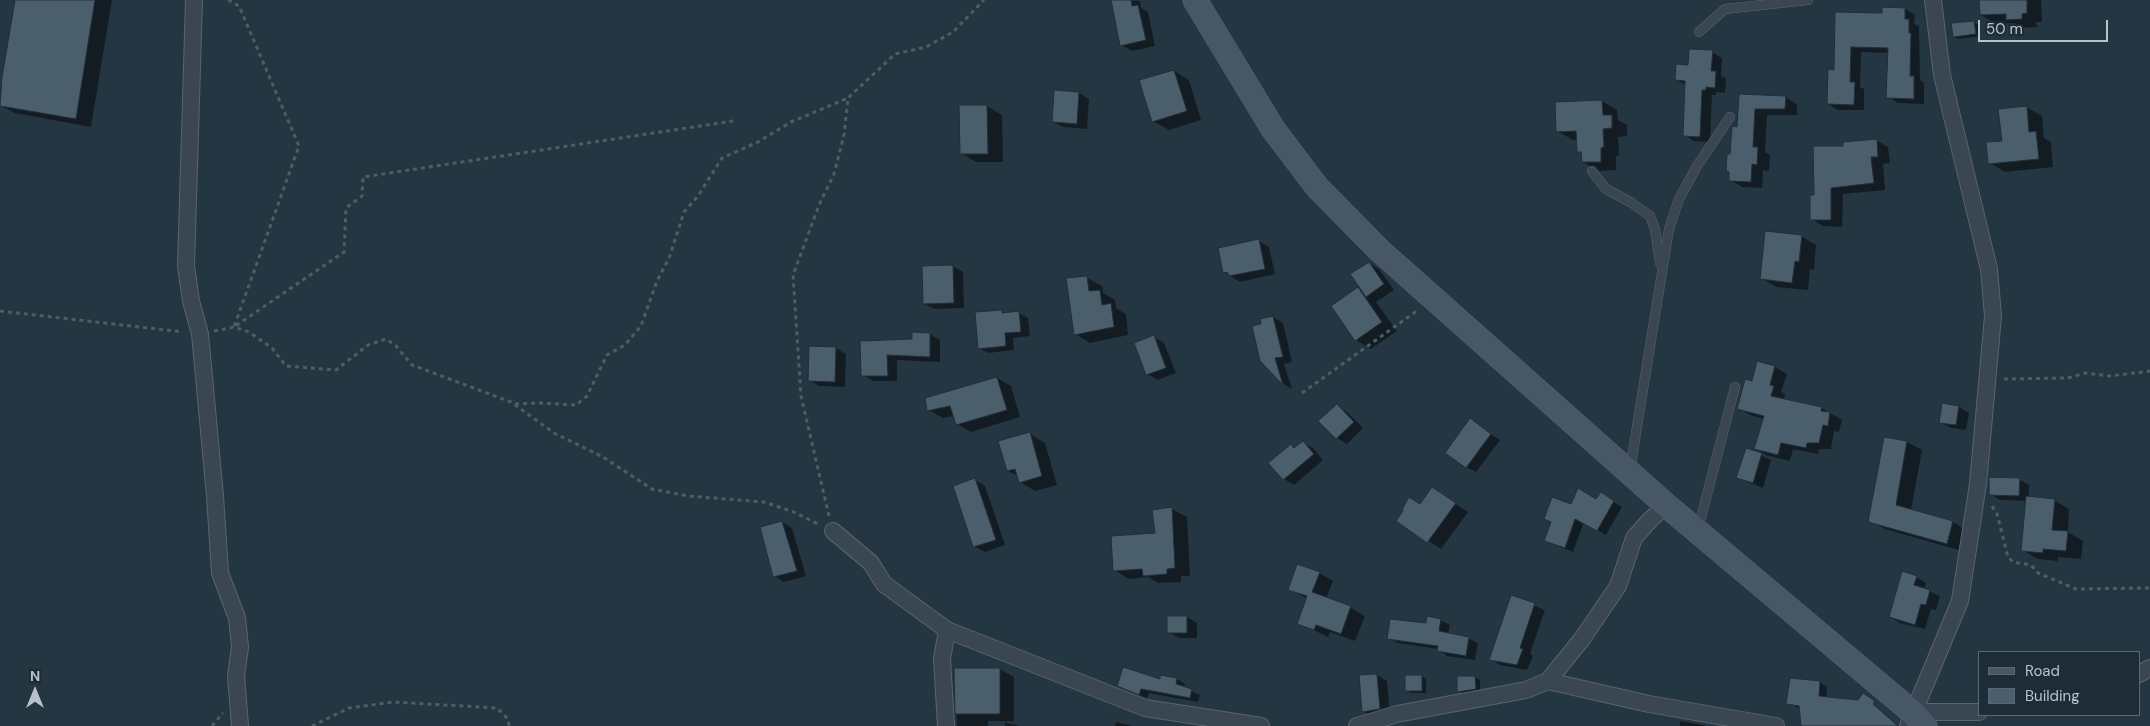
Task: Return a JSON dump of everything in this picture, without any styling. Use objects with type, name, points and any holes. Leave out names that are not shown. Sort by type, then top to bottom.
[{"type":"street","points":[[194,0],[186,266],[200,334],[220,573],[237,618],[240,647],[236,676],[240,726]]},
{"type":"street","points":[[1195,0],[1273,129],[1317,187],[1380,250],[1666,505],[1915,721],[1978,712]]},
{"type":"street","points":[[1915,721],[1960,601],[1978,484],[1993,316],[1989,269],[1942,76],[1934,0]]},
{"type":"street","points":[[1357,726],[1396,720],[1526,690],[1548,680],[1582,640],[1618,586],[1634,538],[1666,505]]},
{"type":"street","points":[[833,531],[871,562],[884,584],[947,630],[1145,708],[1262,726]]},
{"type":"street","points":[[946,726],[942,659],[947,630]]},
{"type":"street","points":[[1548,680],[1649,704],[1776,726]]},
{"type":"lane","points":[[1699,32],[1725,9],[1808,0]]},
{"type":"lane","points":[[1630,473],[1669,229],[1680,199],[1696,166],[1730,117]]},
{"type":"lane","points":[[1592,171],[1606,189],[1632,203],[1650,216],[1655,229],[1661,270]]},
{"type":"lane","points":[[1697,531],[1735,387]]},
{"type":"path","points":[[228,0],[239,6],[299,146],[234,327]]},
{"type":"path","points":[[514,404],[540,402],[576,405],[586,396],[607,355],[625,344],[641,326],[657,281],[669,258],[684,212],[698,196],[722,158],[758,142],[791,122],[848,98],[895,54],[926,47],[953,32],[984,0]]},
{"type":"path","points":[[833,531],[801,396],[793,275],[819,205],[834,174],[844,135],[848,98]]},
{"type":"path","points":[[0,311],[200,334],[234,327],[344,252],[346,208],[362,196],[363,177],[734,120]]},
{"type":"path","points":[[1302,392],[1435,298]]},
{"type":"path","points":[[234,327],[249,332],[272,348],[286,366],[336,370],[368,345],[386,339],[396,346],[412,365],[514,404],[554,433],[602,457],[652,489],[688,496],[764,502],[794,512],[833,531]]},
{"type":"path","points":[[1988,380],[2068,378],[2085,373],[2110,376],[2150,371]]},
{"type":"path","points":[[1978,484],[1997,514],[2008,557],[2012,562],[2031,564],[2038,573],[2076,589],[2150,588]]},
{"type":"path","points":[[312,726],[348,708],[392,702],[497,708],[508,719],[508,726]]},
{"type":"building","points":[[15,0],[95,0],[76,119],[0,106],[2,77]]},
{"type":"building","points":[[1111,0],[1131,0],[1132,6],[1138,5],[1146,40],[1120,46]]},
{"type":"building","points":[[1979,0],[2027,0],[2027,13],[2022,14],[2022,19],[2006,20],[2006,14],[1980,15]]},
{"type":"building","points":[[1882,7],[1905,8],[1905,19],[1909,19],[1909,33],[1911,33],[1910,76],[1914,76],[1914,99],[1886,98],[1888,48],[1851,47],[1850,82],[1855,82],[1854,105],[1827,104],[1828,69],[1834,70],[1835,12],[1882,13]]},
{"type":"building","points":[[1974,21],[1976,34],[1953,37],[1951,23]]},
{"type":"building","points":[[1689,49],[1713,50],[1711,71],[1716,71],[1715,88],[1706,87],[1706,90],[1702,90],[1700,137],[1683,136],[1685,81],[1675,80],[1676,64],[1688,65]]},
{"type":"building","points":[[1174,70],[1187,111],[1152,122],[1139,80]]},
{"type":"building","points":[[1054,90],[1079,92],[1077,124],[1052,122]]},
{"type":"building","points":[[1739,94],[1786,96],[1785,109],[1755,109],[1753,147],[1758,147],[1757,165],[1752,164],[1751,182],[1729,181],[1729,172],[1726,171],[1727,154],[1730,154],[1732,126],[1737,127]]},
{"type":"building","points":[[1602,100],[1603,115],[1612,115],[1612,128],[1603,129],[1604,147],[1601,148],[1601,162],[1582,162],[1581,152],[1577,152],[1576,131],[1556,132],[1555,102]]},
{"type":"building","points":[[959,105],[987,105],[988,154],[960,154]]},
{"type":"building","points":[[2027,106],[2029,132],[2036,131],[2039,159],[1988,164],[1986,142],[2002,141],[1998,109]]},
{"type":"building","points":[[1877,139],[1878,157],[1871,157],[1874,183],[1831,188],[1831,220],[1810,220],[1810,195],[1814,195],[1813,146],[1843,146],[1843,142]]},
{"type":"building","points":[[1765,231],[1802,235],[1799,262],[1795,261],[1792,283],[1760,279]]},
{"type":"building","points":[[1259,239],[1265,269],[1229,276],[1227,272],[1223,273],[1218,248]]},
{"type":"building","points":[[1369,262],[1384,284],[1366,297],[1350,274]]},
{"type":"building","points":[[953,265],[954,303],[923,304],[922,266]]},
{"type":"building","points":[[1087,276],[1089,291],[1100,290],[1102,305],[1111,303],[1114,327],[1074,335],[1066,278]]},
{"type":"building","points":[[1358,287],[1382,322],[1355,341],[1331,306]]},
{"type":"building","points":[[1002,310],[1002,313],[1019,311],[1021,332],[1005,333],[1006,346],[978,349],[975,312]]},
{"type":"building","points":[[1273,316],[1283,357],[1275,358],[1283,385],[1260,361],[1252,326],[1261,324],[1260,319]]},
{"type":"building","points":[[912,332],[930,333],[930,357],[887,355],[888,376],[861,376],[860,341],[912,339]]},
{"type":"building","points":[[1154,335],[1166,368],[1146,375],[1134,343]]},
{"type":"building","points":[[809,346],[836,347],[835,382],[808,381]]},
{"type":"building","points":[[1757,361],[1775,366],[1770,385],[1774,386],[1771,396],[1822,407],[1821,411],[1830,412],[1828,426],[1823,425],[1819,443],[1807,443],[1806,448],[1781,443],[1778,455],[1754,449],[1764,416],[1737,409],[1745,379],[1752,381]]},
{"type":"building","points":[[997,377],[1007,410],[956,425],[950,406],[927,411],[925,398]]},
{"type":"building","points":[[1942,403],[1959,406],[1956,425],[1939,423]]},
{"type":"building","points":[[1337,404],[1354,422],[1336,439],[1318,421]]},
{"type":"building","points":[[1470,418],[1491,434],[1466,468],[1445,453]]},
{"type":"building","points":[[1030,432],[1042,476],[1019,483],[1015,469],[1007,471],[998,441]]},
{"type":"building","points":[[1884,437],[1907,441],[1896,505],[1953,521],[1947,544],[1868,522]]},
{"type":"building","points":[[1303,441],[1314,454],[1283,480],[1268,463],[1291,444],[1294,448]]},
{"type":"building","points":[[1746,448],[1762,453],[1753,483],[1736,478]]},
{"type":"building","points":[[1989,477],[2020,478],[2019,496],[1989,495]]},
{"type":"building","points":[[975,478],[996,540],[973,547],[953,486]]},
{"type":"building","points":[[1432,487],[1456,503],[1427,543],[1396,521],[1409,497],[1420,504]]},
{"type":"building","points":[[1578,488],[1596,499],[1601,492],[1614,501],[1597,531],[1575,519],[1565,548],[1544,541],[1551,522],[1544,519],[1552,497],[1571,504]]},
{"type":"building","points":[[2026,496],[2055,499],[2052,530],[2068,531],[2066,551],[2043,549],[2043,553],[2021,551]]},
{"type":"building","points":[[1172,507],[1175,568],[1167,569],[1167,574],[1143,576],[1142,569],[1113,571],[1111,536],[1155,533],[1152,510]]},
{"type":"building","points":[[782,521],[797,571],[773,577],[760,527]]},
{"type":"building","points":[[1297,564],[1320,572],[1312,592],[1351,606],[1341,634],[1316,625],[1314,630],[1297,624],[1307,596],[1288,590]]},
{"type":"building","points":[[1902,571],[1917,576],[1914,585],[1930,590],[1926,605],[1921,604],[1915,625],[1889,617]]},
{"type":"building","points":[[1511,595],[1535,603],[1520,648],[1523,649],[1517,665],[1489,660]]},
{"type":"building","points":[[1167,616],[1187,616],[1187,633],[1167,633]]},
{"type":"building","points":[[1427,616],[1441,619],[1439,631],[1469,637],[1466,656],[1437,651],[1438,646],[1387,639],[1390,619],[1426,623]]},
{"type":"building","points":[[1123,667],[1160,679],[1160,675],[1177,678],[1176,684],[1192,689],[1190,698],[1141,689],[1139,695],[1117,686]]},
{"type":"building","points":[[954,668],[1000,668],[1000,714],[955,714]]},
{"type":"building","points":[[1377,674],[1380,709],[1362,712],[1359,675]]},
{"type":"building","points":[[1405,675],[1422,675],[1422,691],[1405,691]]},
{"type":"building","points":[[1457,676],[1475,676],[1476,689],[1457,692]]},
{"type":"building","points":[[1790,678],[1820,681],[1819,696],[1858,700],[1863,693],[1875,701],[1873,704],[1898,726],[1801,726],[1799,706],[1786,704]]}]
